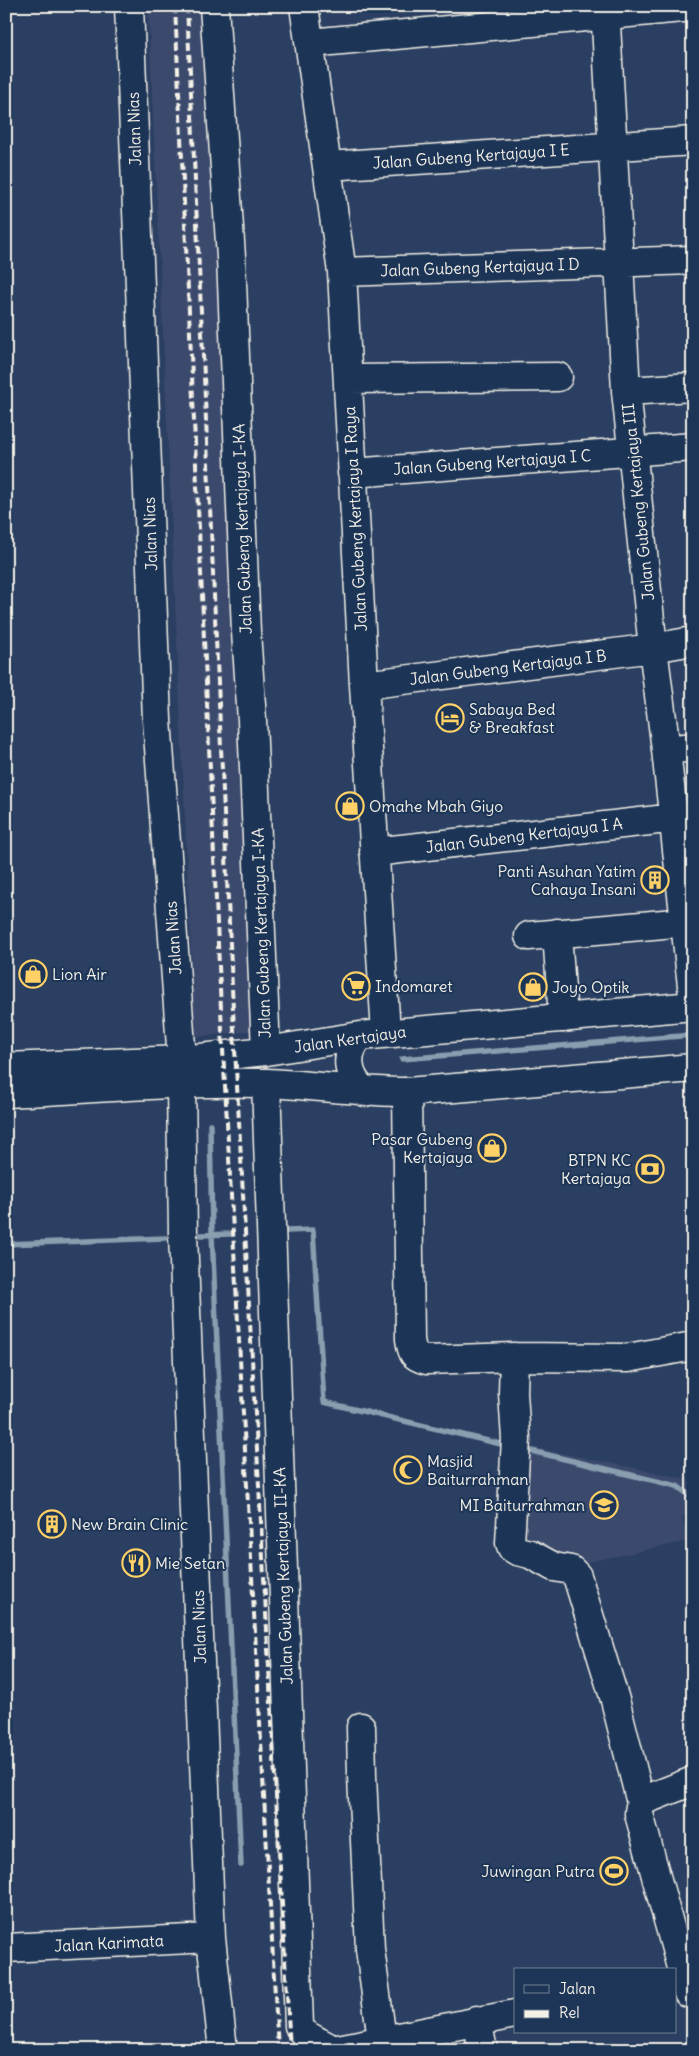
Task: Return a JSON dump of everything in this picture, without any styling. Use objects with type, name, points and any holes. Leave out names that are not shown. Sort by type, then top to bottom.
[{"type":"street","name":"Jalan Nias","points":[[129,6],[157,720],[182,1072],[183,1234],[211,1938],[223,2050]]},
{"type":"street","name":"Jalan Gubeng Kertajaya I-KA","points":[[214,6],[232,267],[246,632],[253,730],[266,1051]]},
{"type":"street","name":"Jalan Gubeng Kertajaya I Raya","points":[[304,6],[342,272],[374,852],[373,1035]]},
{"type":"street","points":[[310,43],[606,11],[693,6]]},
{"type":"street","name":"Jalan Gubeng Kertajaya III","points":[[606,11],[626,391],[652,648],[666,750],[683,817],[686,922],[693,995]]},
{"type":"street","name":"Jalan Gubeng Kertajaya I E","points":[[328,166],[693,141]]},
{"type":"street","name":"Jalan Gubeng Kertajaya I D","points":[[342,272],[693,260]]},
{"type":"street","points":[[348,380],[558,377]]},
{"type":"street","points":[[626,391],[693,387]]},
{"type":"street","name":"Jalan Gubeng Kertajaya I C","points":[[352,473],[693,447]]},
{"type":"street","name":"Jalan Gubeng Kertajaya I B","points":[[364,685],[652,648],[693,641]]},
{"type":"street","points":[[666,750],[693,747]]},
{"type":"street","name":"Jalan Gubeng Kertajaya I A","points":[[374,852],[683,817]]},
{"type":"street","points":[[529,936],[686,922]]},
{"type":"street","points":[[557,933],[563,1018]]},
{"type":"street","name":"Jalan Kertajaya","points":[[6,1093],[182,1072],[266,1051],[373,1035],[693,1006]]},
{"type":"street","points":[[365,1092],[353,1079],[348,1062],[351,1048],[373,1035]]},
{"type":"street","name":"Jalan Kertajaya","points":[[6,1067],[182,1072],[266,1084],[365,1092],[407,1099],[693,1068]]},
{"type":"street","name":"Jalan Gubeng Kertajaya II-KA","points":[[266,1084],[299,2026],[304,2034],[321,2041],[333,2050]]},
{"type":"street","points":[[407,1099],[410,1339],[412,1352],[417,1358],[427,1360],[514,1357],[628,1358],[693,1346]]},
{"type":"street","points":[[514,1357],[513,1393],[516,1439],[509,1537],[512,1548],[516,1551],[530,1554],[554,1567],[571,1570],[577,1576],[615,1700],[685,1993]]},
{"type":"street","points":[[362,1726],[362,1776],[370,1949],[382,2040]]},
{"type":"street","points":[[640,1809],[647,1798],[693,1781]]},
{"type":"street","name":"Jalan Karimata","points":[[6,1948],[211,1938]]},
{"type":"street","points":[[333,2050],[514,2014]]},
{"type":"street","points":[[477,2020],[483,2050]]},
{"type":"shaded area","points":[[148,6],[210,6],[258,1030],[195,1037]]},
{"type":"shaded area","name":"MI Baiturrahman","points":[[521,1445],[688,1479],[693,1497],[693,1513],[682,1517],[688,1541],[565,1567],[539,1542],[512,1539]]},
{"type":"waterway","points":[[402,1059],[693,1035]]},
{"type":"waterway","points":[[210,1124],[212,1234],[241,1865]]},
{"type":"waterway","points":[[287,1231],[313,1230],[324,1402],[509,1446]]},
{"type":"waterway","points":[[201,1235],[231,1234]]},
{"type":"waterway","points":[[6,1244],[165,1238]]},
{"type":"waterway","points":[[523,1449],[677,1486],[693,1498]]},
{"type":"railway","points":[[175,6],[222,1031],[278,2050]]},
{"type":"railway","points":[[187,6],[234,1031],[290,2050]]},
{"type":"place","name":"Sabaya Bed & Breakfast","points":[[450,718]]},
{"type":"place","name":"Omahe Mbah Giyo","points":[[350,806]]},
{"type":"place","name":"Panti Asuhan Yatim Cahaya Insani","points":[[655,880]]},
{"type":"place","name":"Lion Air","points":[[33,974]]},
{"type":"place","name":"Indomaret","points":[[356,986]]},
{"type":"place","name":"Joyo Optik","points":[[533,987]]},
{"type":"place","name":"Pasar Gubeng Kertajaya","points":[[492,1148]]},
{"type":"place","name":"BTPN KC Kertajaya","points":[[650,1169]]},
{"type":"place","name":"Masjid Baiturrahman","points":[[408,1470]]},
{"type":"place","name":"MI Baiturrahman","points":[[604,1505]]},
{"type":"place","name":"New Brain Clinic","points":[[52,1524]]},
{"type":"place","name":"Mie Setan","points":[[136,1563]]},
{"type":"place","name":"Juwingan Putra","points":[[614,1871]]}]
